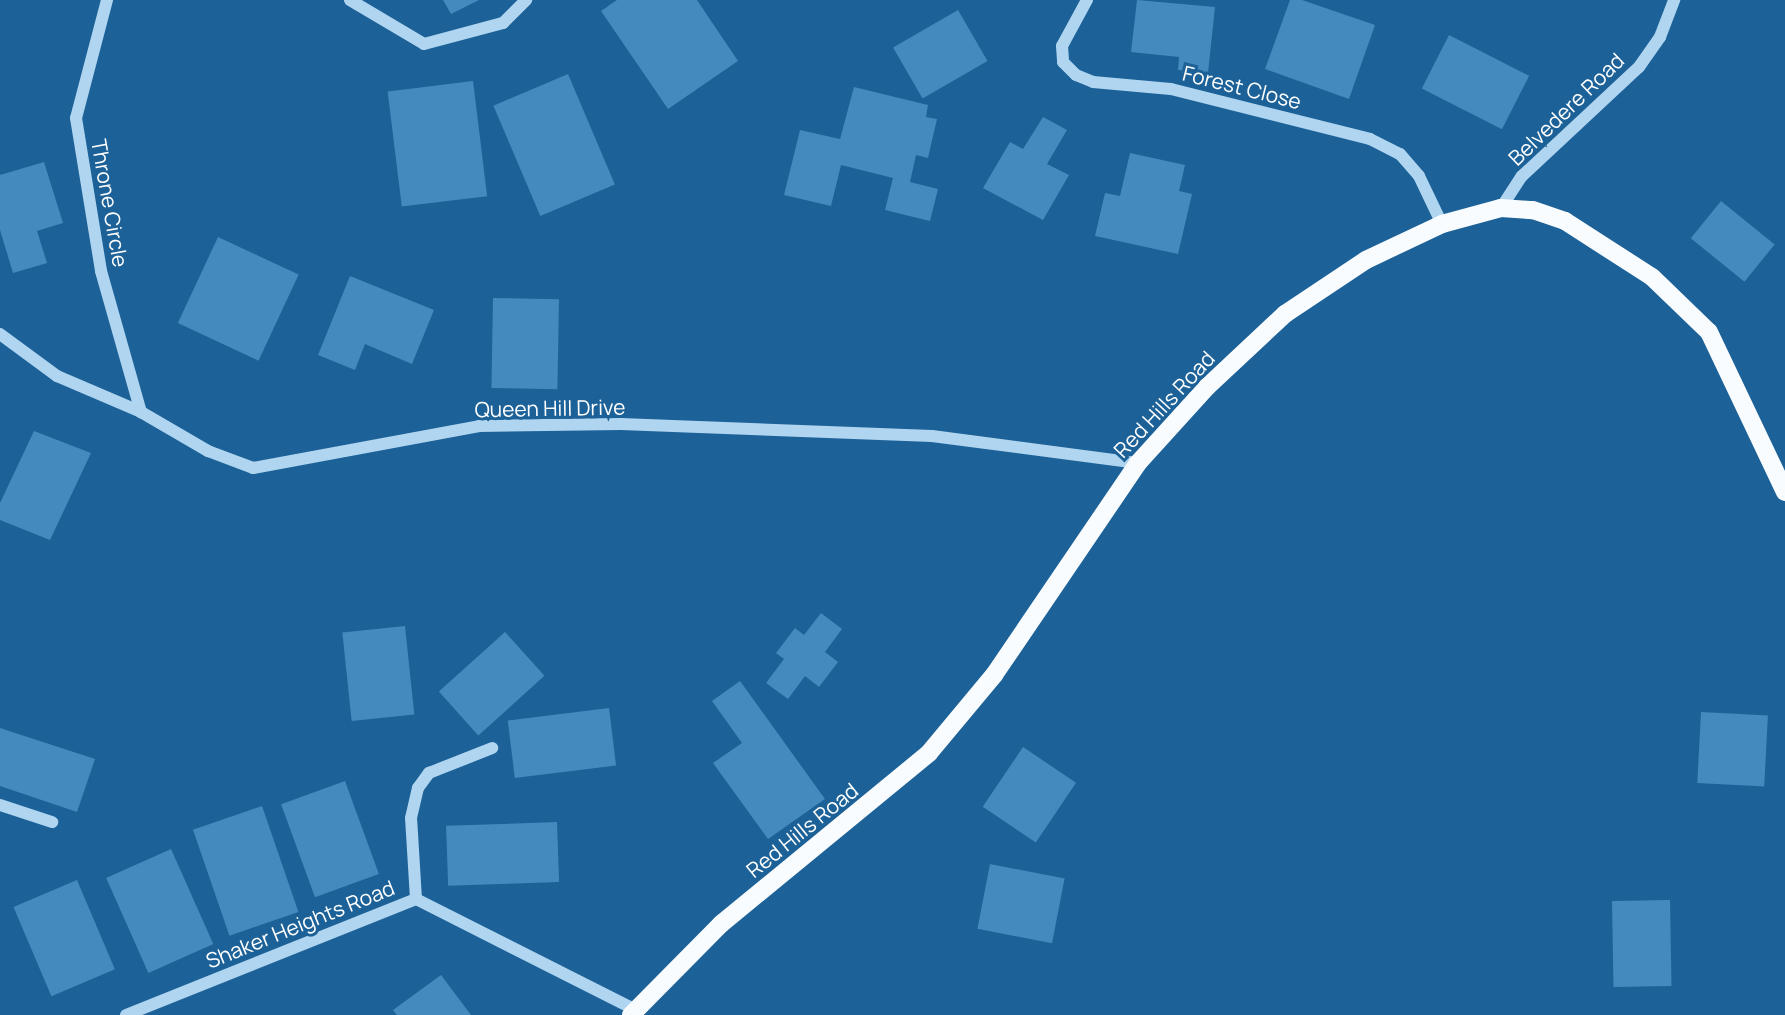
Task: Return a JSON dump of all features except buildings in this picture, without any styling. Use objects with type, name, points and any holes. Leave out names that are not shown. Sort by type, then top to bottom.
[{"type":"main road","name":"Red Hills Road","points":[[633,1012],[721,924],[929,753],[994,675],[1138,463],[1207,387],[1285,314],[1366,260],[1442,224],[1501,208],[1533,210],[1564,221],[1617,252],[1681,302],[1709,332],[1785,492]]},
{"type":"street","name":"Throne Circle","points":[[107,0],[76,118],[101,271],[141,412]]},
{"type":"street","points":[[350,0],[424,44],[503,23],[526,0]]},
{"type":"street","name":"Forest Close","points":[[1087,0],[1062,46],[1063,62],[1076,75],[1093,82],[1171,89],[1370,139],[1399,153],[1419,176],[1442,224]]},
{"type":"street","name":"Belvedere Road","points":[[1501,208],[1522,176],[1639,67],[1660,37],[1674,0]]},
{"type":"street","name":"Queen Hill Drive","points":[[0,334],[57,376],[141,412],[208,451],[253,468],[479,426],[621,424],[932,436],[1138,463]]},
{"type":"street","points":[[416,899],[411,818],[418,788],[429,773],[492,748]]},
{"type":"street","points":[[0,805],[52,822]]},
{"type":"street","name":"Shaker Heights Road","points":[[126,1015],[416,899],[633,1012]]}]
